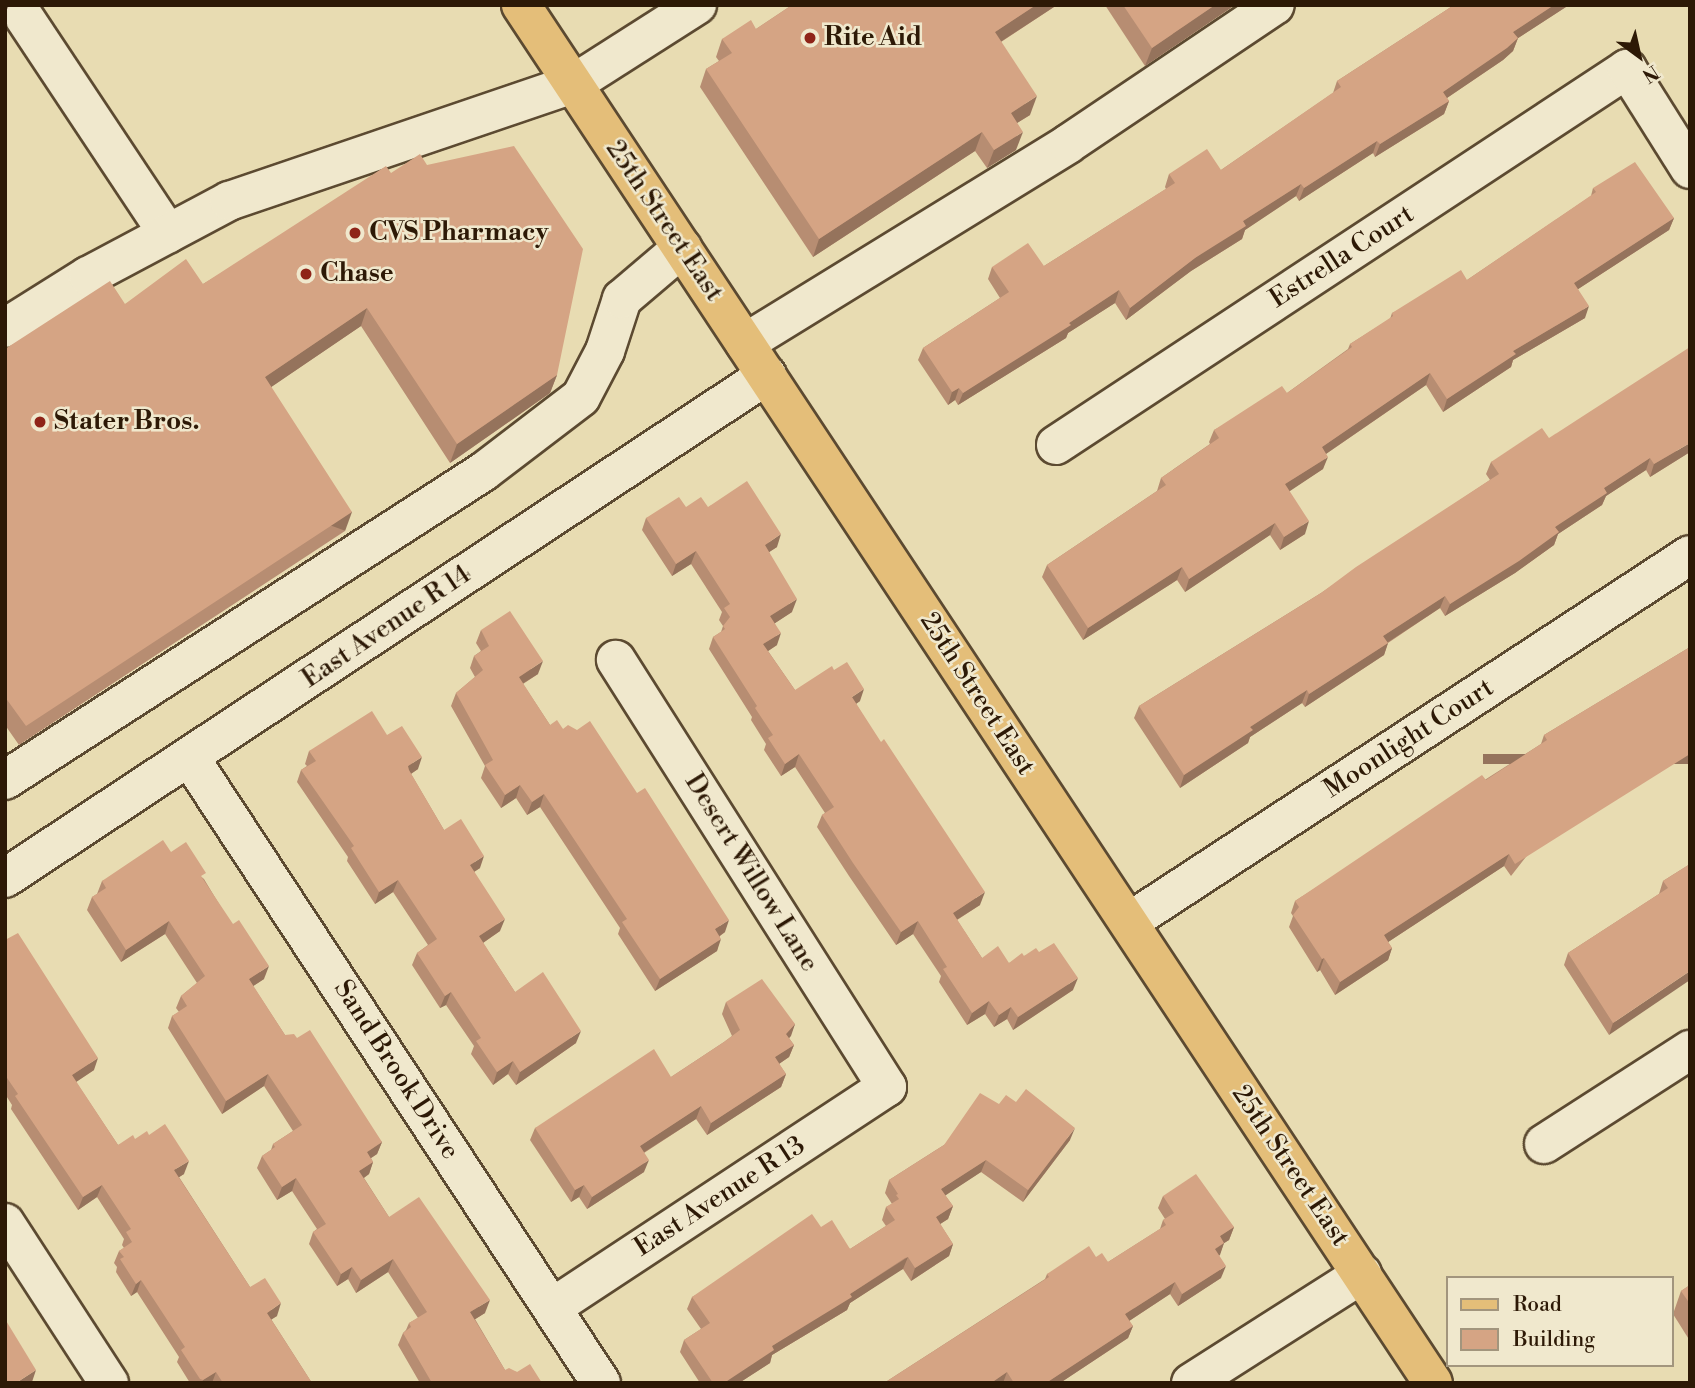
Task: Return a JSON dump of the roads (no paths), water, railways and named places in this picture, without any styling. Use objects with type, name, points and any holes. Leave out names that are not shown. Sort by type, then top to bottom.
[{"type":"main road","name":"25th Street East","points":[[521,5],[1433,1383]]},
{"type":"street","points":[[5,328],[88,276],[229,201],[573,84],[697,5]]},
{"type":"street","points":[[745,343],[1068,144],[1275,5]]},
{"type":"street","points":[[27,9],[168,234]]},
{"type":"street","name":"Estrella Court","points":[[1056,445],[1627,69],[1690,169]]},
{"type":"street","points":[[5,780],[483,472],[581,397],[605,351],[622,299],[682,248]]},
{"type":"street","name":"East Avenue R 14","points":[[5,878],[767,375]]},
{"type":"street","name":"Moonlight Court","points":[[1129,922],[1690,555]]},
{"type":"street","name":"Desert Willow Lane","points":[[616,660],[887,1087]]},
{"type":"street","name":"Sand Brook Drive","points":[[190,758],[601,1383]]},
{"type":"street","points":[[1544,1144],[1690,1050]]},
{"type":"street","name":"East Avenue R 13","points":[[553,1307],[887,1087]]},
{"type":"street","points":[[5,1223],[109,1383]]},
{"type":"street","points":[[1191,1383],[1362,1274]]},
{"type":"place","name":"Rite Aid","points":[[810,38]]},
{"type":"place","name":"CVS Pharmacy","points":[[355,233]]},
{"type":"place","name":"Chase","points":[[306,274]]},
{"type":"place","name":"Stater Bros.","points":[[40,422]]}]
